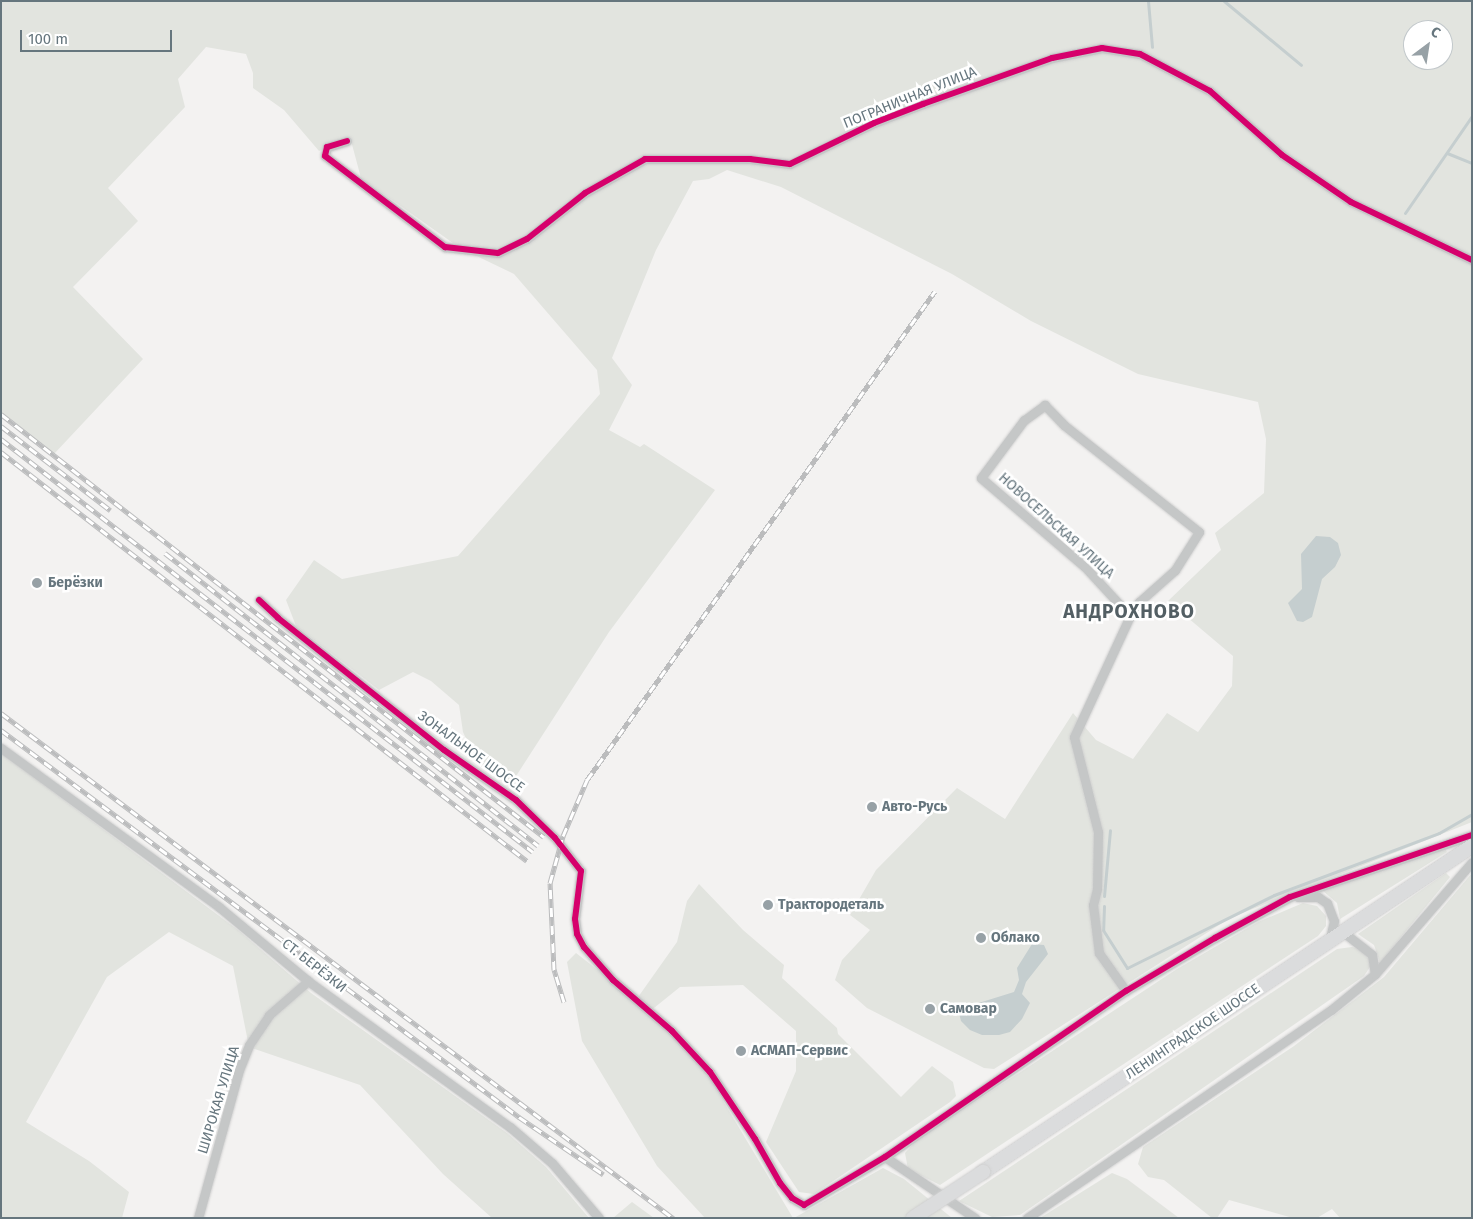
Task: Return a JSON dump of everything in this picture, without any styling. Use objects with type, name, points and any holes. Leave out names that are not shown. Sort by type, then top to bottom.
[{"type":"highway","name":"ЛЕНИНГРАДСКОЕ ШОССЕ","points":[[913,1218],[1472,846]]},
{"type":"street","name":"ПОГРАНИЧНАЯ УЛИЦА","points":[[347,141],[326,147],[325,156],[445,247],[498,253],[526,239],[585,193],[645,159],[750,159],[790,164],[874,123],[923,104],[1052,58],[1102,48],[1140,54],[1210,91],[1282,155],[1351,202],[1472,260]]},
{"type":"street","name":"НОВОСЕЛЬСКАЯ УЛИЦА","points":[[1045,405],[1064,425],[1199,532],[1175,570],[1140,602],[1130,616],[1085,567],[981,478],[1024,420],[1045,405]]},
{"type":"street","name":"ЗОНАЛЬНОЕ ШОССЕ","points":[[259,600],[278,618],[444,750],[516,800],[555,838],[581,871],[575,919],[577,934],[584,947],[613,980],[672,1031],[710,1072],[755,1139],[770,1169],[792,1198],[804,1205],[885,1157]]},
{"type":"street","points":[[1126,991],[1099,953],[1093,905],[1098,889],[1098,832],[1074,737],[1130,616]]},
{"type":"street","name":"СТ. БЕРЁЗКИ","points":[[1,748],[219,907],[308,981],[510,1127],[552,1163],[599,1218]]},
{"type":"street","points":[[975,1218],[965,1216],[885,1157],[1126,991],[1290,897],[1472,835]]},
{"type":"street","points":[[1028,1218],[1331,1010],[1375,974],[1472,862]]},
{"type":"street","points":[[1290,897],[1318,897],[1327,903],[1334,921],[1329,942]]},
{"type":"street","points":[[1343,932],[1372,955],[1375,974]]},
{"type":"street","name":"ШИРОКАЯ УЛИЦА","points":[[198,1218],[239,1070],[249,1045],[269,1016],[308,981]]},
{"type":"shaded area","points":[[1,1],[1472,1],[1472,822],[1230,918],[994,1069],[984,1068],[867,1008],[835,980],[842,960],[870,930],[850,915],[876,870],[957,788],[1005,819],[1073,713],[1096,740],[1133,759],[1167,713],[1198,732],[1232,686],[1233,656],[1168,601],[1221,550],[1215,533],[1264,493],[1266,439],[1258,402],[1138,374],[1031,321],[952,274],[781,187],[727,170],[709,179],[693,181],[656,250],[612,358],[632,385],[609,430],[640,447],[644,444],[715,490],[609,632],[509,787],[475,758],[463,732],[459,705],[431,681],[413,672],[379,690],[296,626],[286,600],[314,560],[342,579],[458,556],[600,394],[597,370],[514,274],[460,248],[361,178],[350,137],[319,151],[284,110],[253,88],[253,73],[246,54],[206,47],[178,79],[185,107],[108,188],[138,221],[73,287],[143,359],[54,454],[1,412]]},
{"type":"shaded area","points":[[1316,536],[1330,537],[1338,543],[1341,555],[1335,567],[1322,579],[1312,617],[1303,622],[1297,621],[1288,603],[1302,589],[1301,554]]},
{"type":"shaded area","points":[[1,753],[238,930],[311,993],[507,1133],[546,1167],[589,1218],[492,1218],[443,1174],[360,1085],[249,1047],[233,966],[169,932],[107,977],[26,1122],[89,1161],[129,1192],[122,1218],[1,1218]]},
{"type":"shaded area","points":[[1444,847],[1447,852],[1340,919],[1337,903],[1323,891]]},
{"type":"shaded area","points":[[1446,873],[1450,877],[1380,963],[1374,945],[1358,934]]},
{"type":"shaded area","points":[[1472,873],[1472,1218],[1340,1218],[1332,1209],[1317,1218],[1293,1218],[1229,1200],[1217,1218],[1212,1218],[1164,1180],[1148,1177],[1138,1164],[1143,1147],[1294,1046],[1384,977]]},
{"type":"shaded area","points":[[699,884],[743,930],[784,965],[782,978],[837,1028],[838,1034],[901,1097],[932,1066],[953,1082],[956,1096],[950,1102],[814,1194],[799,1192],[766,1142],[796,1071],[796,1031],[743,985],[680,987],[649,1012],[707,1074],[793,1218],[705,1218],[657,1166],[582,1041],[567,962],[576,953],[636,1000],[677,942],[687,901]]},
{"type":"shaded area","points":[[1303,903],[1317,906],[1326,916],[1326,926],[1318,936],[940,1185],[908,1169],[905,1153],[917,1140],[1177,969],[1258,922]]},
{"type":"shaded area","points":[[1032,944],[1044,945],[1048,954],[1026,982],[1022,994],[1030,1003],[1022,1019],[1010,1032],[999,1035],[982,1035],[970,1030],[961,1021],[959,1013],[969,1006],[1014,992],[1019,980],[1017,968]]},
{"type":"shaded area","points":[[1352,947],[1363,950],[1369,960],[1370,967],[1364,976],[1020,1215],[992,1217],[959,1201],[1337,949]]},
{"type":"shaded area","points":[[883,1168],[904,1179],[952,1218],[794,1218]]},
{"type":"shaded area","points":[[1112,1173],[1127,1179],[1179,1218],[1040,1218]]},
{"type":"shaded area","points":[[632,1202],[654,1218],[613,1218]]},
{"type":"waterway","points":[[1148,1],[1152,47]]},
{"type":"waterway","points":[[1224,1],[1301,65]]},
{"type":"waterway","points":[[1405,213],[1472,116]]},
{"type":"waterway","points":[[1447,153],[1472,163]]},
{"type":"waterway","points":[[1104,906],[1103,930],[1127,968],[1274,895],[1439,833],[1472,814]]},
{"type":"waterway","points":[[1104,896],[1110,830]]},
{"type":"railway","points":[[564,1002],[554,970],[550,883],[563,836],[587,780],[935,291]]},
{"type":"railway","points":[[1,414],[544,837]]},
{"type":"railway","points":[[1,426],[110,510]]},
{"type":"railway","points":[[1,439],[533,852]]},
{"type":"railway","points":[[1,452],[527,861]]},
{"type":"railway","points":[[165,553],[538,845]]},
{"type":"railway","points":[[1,713],[673,1218]]},
{"type":"railway","points":[[1,730],[519,1117],[603,1174]]},
{"type":"cycle path","points":[[347,141],[327,147],[325,156],[445,247],[498,253],[527,239],[585,193],[645,159],[750,159],[790,164],[874,123],[923,104],[1052,58],[1102,48],[1140,54],[1210,91],[1282,155],[1351,202],[1472,260]]},
{"type":"cycle path","points":[[259,600],[278,618],[444,750],[516,800],[555,838],[581,871],[575,919],[577,934],[584,947],[613,980],[672,1031],[710,1072],[755,1139],[780,1183],[792,1198],[804,1205],[885,1157],[1126,991],[1215,938],[1290,897],[1472,835]]},
{"type":"place","name":"Берёзки","points":[[37,583]]},
{"type":"place","name":"Авто-Русь","points":[[872,807]]},
{"type":"place","name":"Трактородеталь","points":[[768,905]]},
{"type":"place","name":"Облако","points":[[981,938]]},
{"type":"place","name":"Самовар","points":[[930,1009]]},
{"type":"place","name":"АСМАП-Сервис","points":[[741,1051]]},
{"type":"district","name":"АНДРОХНОВО","points":[[1129,612]]}]
